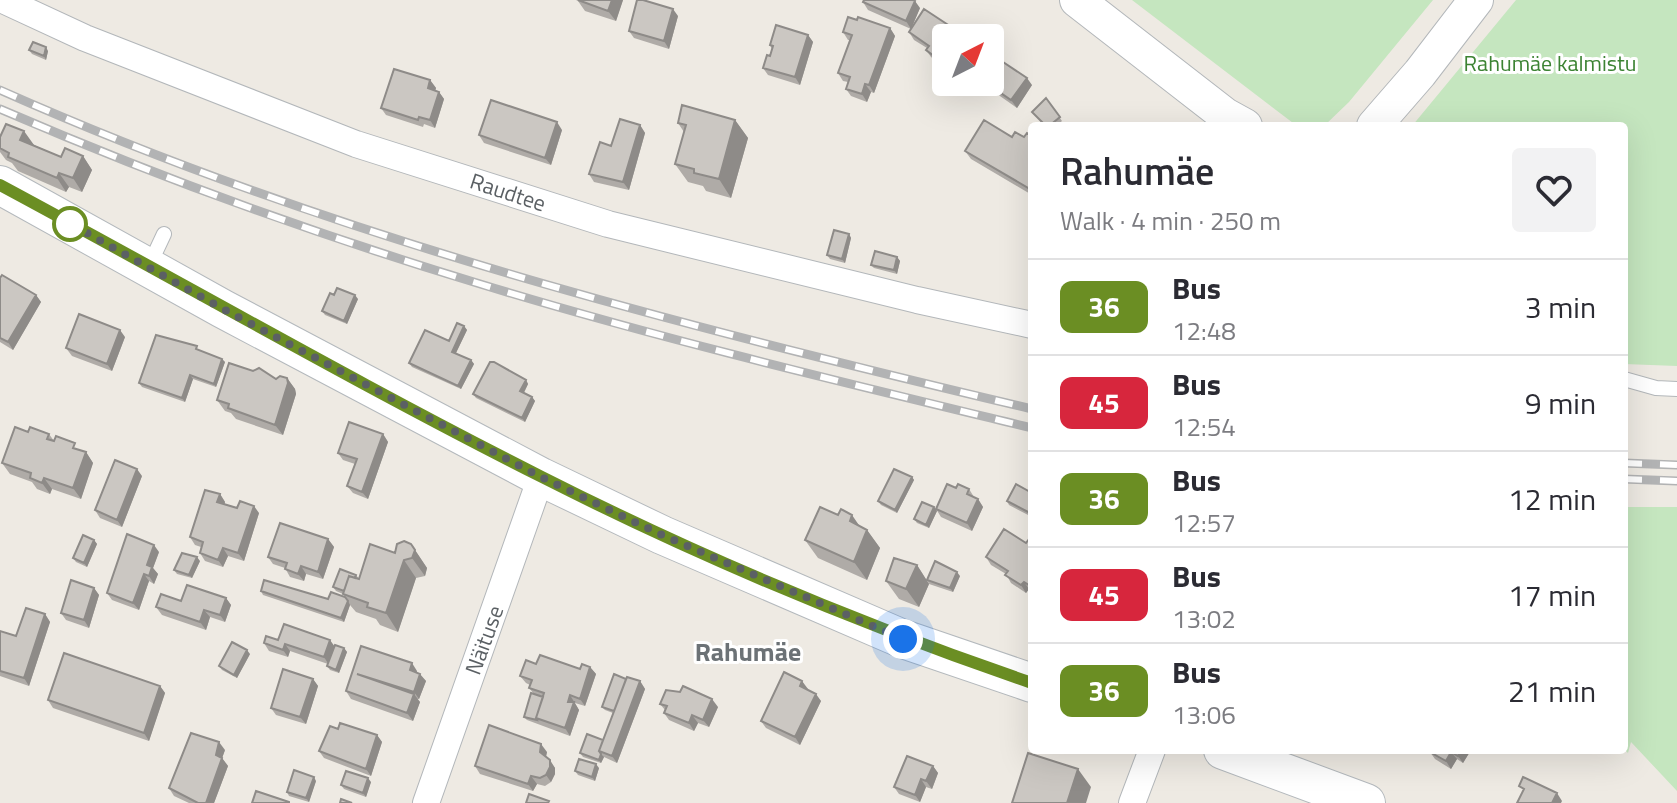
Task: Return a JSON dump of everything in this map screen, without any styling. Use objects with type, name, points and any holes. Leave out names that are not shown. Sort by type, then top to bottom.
[{"type":"main road","points":[[4,197],[156,250],[223,309],[541,477],[662,535],[903,639],[1028,682]]},
{"type":"main road","points":[[1234,754],[1366,803]]},
{"type":"street","name":"Raudtee","points":[[3,0],[85,38],[356,144],[593,219],[917,300],[1028,324]]},
{"type":"street","points":[[1077,0],[1236,122]]},
{"type":"street","points":[[1377,122],[1476,0]]},
{"type":"street","name":"Näituse","points":[[426,803],[541,477]]},
{"type":"street","points":[[1132,803],[1150,754]]},
{"type":"lane","points":[[1628,380],[1656,388],[1677,389]]},
{"type":"green space","name":"Rahumäe kalmistu","points":[[1132,0],[1433,0],[1349,102],[1328,122],[1292,122]]},
{"type":"green space","name":"Rahumäe kalmistu","points":[[1516,0],[1677,0],[1677,366],[1628,364],[1628,122],[1415,122]]},
{"type":"green space","points":[[1628,507],[1677,507],[1677,791],[1631,742],[1628,753]]},
{"type":"building","points":[[578,0],[612,0],[608,11]]},
{"type":"building","points":[[637,0],[673,9],[664,41],[629,31]]},
{"type":"building","points":[[864,0],[913,0],[915,1],[906,21]]},
{"type":"building","points":[[924,9],[947,24],[932,24],[932,54],[926,50],[929,46],[909,32]]},
{"type":"building","points":[[848,17],[857,20],[858,17],[890,28],[869,85],[865,84],[862,94],[846,89],[850,77],[838,73],[852,35],[843,32]]},
{"type":"building","points":[[776,25],[808,35],[795,77],[763,68],[767,55],[770,56]]},
{"type":"building","points":[[33,42],[46,47],[44,56],[29,50]]},
{"type":"building","points":[[1004,63],[1027,78],[1011,100],[1004,95]]},
{"type":"building","points":[[394,69],[430,80],[428,88],[439,92],[430,120],[419,117],[418,120],[381,108]]},
{"type":"building","points":[[1046,98],[1060,117],[1054,122],[1042,122],[1032,112]]},
{"type":"building","points":[[491,100],[557,122],[545,158],[479,135]]},
{"type":"building","points":[[682,105],[735,120],[719,179],[675,164],[686,125],[678,123]]},
{"type":"building","points":[[620,119],[640,125],[623,182],[589,174],[600,142],[611,146]]},
{"type":"building","points":[[984,120],[1012,137],[1015,132],[1024,137],[1027,133],[1028,188],[965,151]]},
{"type":"building","points":[[6,124],[24,131],[20,140],[61,157],[65,148],[83,156],[73,178],[59,173],[57,178],[8,157],[9,153],[0,148],[0,137]]},
{"type":"building","points":[[834,230],[849,234],[842,259],[827,255]]},
{"type":"building","points":[[875,251],[897,257],[894,270],[871,265]]},
{"type":"building","points":[[2,275],[36,295],[8,342],[0,338]]},
{"type":"building","points":[[337,288],[355,295],[344,321],[322,311],[330,293],[334,295]]},
{"type":"building","points":[[79,314],[120,330],[107,364],[66,348]]},
{"type":"building","points":[[457,323],[464,326],[452,352],[471,360],[458,386],[409,363],[425,330],[449,341]]},
{"type":"building","points":[[156,335],[197,346],[196,349],[222,359],[214,384],[190,375],[182,398],[139,383]]},
{"type":"building","points":[[490,362],[526,380],[520,391],[532,397],[522,418],[473,394]]},
{"type":"building","points":[[229,363],[253,371],[259,368],[276,379],[280,376],[287,378],[275,425],[228,408],[229,404],[217,400]]},
{"type":"building","points":[[349,422],[383,434],[362,492],[347,486],[357,459],[338,453]]},
{"type":"building","points":[[15,427],[28,432],[30,427],[49,434],[47,439],[54,441],[56,436],[75,443],[73,448],[86,452],[73,488],[44,478],[42,483],[30,478],[31,473],[2,463]]},
{"type":"building","points":[[115,460],[137,469],[117,520],[95,510]]},
{"type":"building","points":[[894,469],[912,477],[895,510],[878,501]]},
{"type":"building","points":[[947,484],[956,488],[958,484],[969,489],[967,494],[978,499],[967,523],[936,509]]},
{"type":"building","points":[[1016,484],[1028,491],[1028,512],[1007,501]]},
{"type":"building","points":[[205,490],[220,494],[217,502],[237,508],[240,501],[254,506],[238,553],[223,548],[218,560],[200,553],[203,542],[190,537]]},
{"type":"building","points":[[922,502],[934,507],[926,525],[914,519]]},
{"type":"building","points":[[820,507],[838,515],[841,509],[852,515],[850,521],[867,530],[854,562],[805,540]]},
{"type":"building","points":[[280,523],[328,539],[318,572],[301,566],[298,574],[285,569],[287,563],[268,557]]},
{"type":"building","points":[[1004,529],[1026,543],[1028,540],[1028,584],[1024,582],[1021,585],[1005,575],[1008,571],[986,557]]},
{"type":"building","points":[[127,534],[154,545],[147,565],[152,567],[149,576],[144,574],[133,603],[107,593]]},
{"type":"building","points":[[83,535],[94,540],[84,563],[73,558]]},
{"type":"building","points":[[404,541],[415,550],[412,558],[404,560],[386,613],[343,594],[349,576],[359,579],[370,544],[395,553],[397,544]]},
{"type":"building","points":[[182,553],[197,557],[189,575],[174,570]]},
{"type":"building","points":[[894,558],[917,565],[906,589],[886,581]]},
{"type":"building","points":[[935,561],[957,572],[950,588],[927,580]]},
{"type":"building","points":[[340,569],[356,575],[355,578],[349,576],[344,591],[333,587]]},
{"type":"building","points":[[71,580],[94,588],[84,620],[61,613]]},
{"type":"building","points":[[264,580],[328,599],[331,592],[348,601],[341,618],[261,591]]},
{"type":"building","points":[[187,585],[226,598],[220,615],[204,610],[200,622],[156,607],[161,594],[181,601]]},
{"type":"building","points":[[26,608],[45,614],[24,678],[0,671],[0,631],[16,636]]},
{"type":"building","points":[[284,624],[330,640],[324,657],[285,644],[283,650],[264,643],[266,636],[278,640]]},
{"type":"building","points":[[232,642],[247,650],[234,675],[219,666]]},
{"type":"building","points":[[335,645],[344,648],[336,670],[327,666]]},
{"type":"building","points":[[361,646],[412,663],[410,670],[420,674],[414,692],[357,674],[414,694],[407,713],[346,691]]},
{"type":"building","points":[[64,653],[160,686],[144,733],[48,700]]},
{"type":"building","points":[[540,655],[580,669],[582,664],[590,667],[580,699],[570,695],[568,702],[574,702],[565,728],[536,718],[544,693],[529,688],[532,680],[520,676],[526,660],[536,664]]},
{"type":"building","points":[[283,669],[313,679],[300,717],[271,708]]},
{"type":"building","points":[[784,672],[802,681],[800,686],[816,694],[795,737],[761,721]]},
{"type":"building","points":[[614,674],[626,679],[614,711],[602,707]]},
{"type":"building","points":[[627,677],[640,681],[612,756],[599,751]]},
{"type":"building","points":[[683,686],[712,699],[703,720],[692,715],[689,723],[664,713],[667,706],[660,704],[666,690],[680,692]]},
{"type":"building","points":[[531,693],[543,697],[537,720],[524,717]]},
{"type":"building","points":[[340,723],[377,735],[366,769],[319,751],[330,726],[338,729]]},
{"type":"building","points":[[489,725],[541,744],[540,752],[550,760],[546,775],[540,778],[531,776],[528,784],[475,766]]},
{"type":"building","points":[[191,733],[219,742],[216,755],[222,758],[206,803],[198,803],[169,788]]},
{"type":"building","points":[[587,734],[603,740],[599,760],[580,753]]},
{"type":"building","points":[[1028,753],[1078,769],[1067,803],[1012,803]]},
{"type":"building","points":[[1434,754],[1450,754],[1446,761]]},
{"type":"building","points":[[907,756],[933,766],[926,781],[921,779],[915,795],[894,787]]},
{"type":"building","points":[[579,759],[596,764],[592,777],[575,771]]},
{"type":"building","points":[[294,770],[314,777],[306,798],[287,792]]},
{"type":"building","points":[[346,771],[368,778],[363,793],[341,785]]},
{"type":"building","points":[[1523,777],[1557,793],[1552,803],[1517,803],[1524,789],[1519,786]]},
{"type":"building","points":[[256,791],[289,802],[289,803],[252,803]]},
{"type":"building","points":[[529,794],[549,801],[526,803]]},
{"type":"railway","points":[[0,90],[125,143],[252,190],[508,274],[769,345],[1028,408]]},
{"type":"railway","points":[[0,109],[236,203],[477,283],[684,342],[1028,427]]},
{"type":"railway","points":[[1628,463],[1677,465]]},
{"type":"railway","points":[[1628,479],[1677,481]]},
{"type":"bus line","name":"36","points":[[0,185],[223,309],[565,489],[662,535],[903,639],[1028,682]]},
{"type":"district","name":"Rahumäe","points":[[748,651]]},
{"type":"route","points":[[70,224],[60,218],[223,309],[541,477],[662,535],[903,639]]}]
